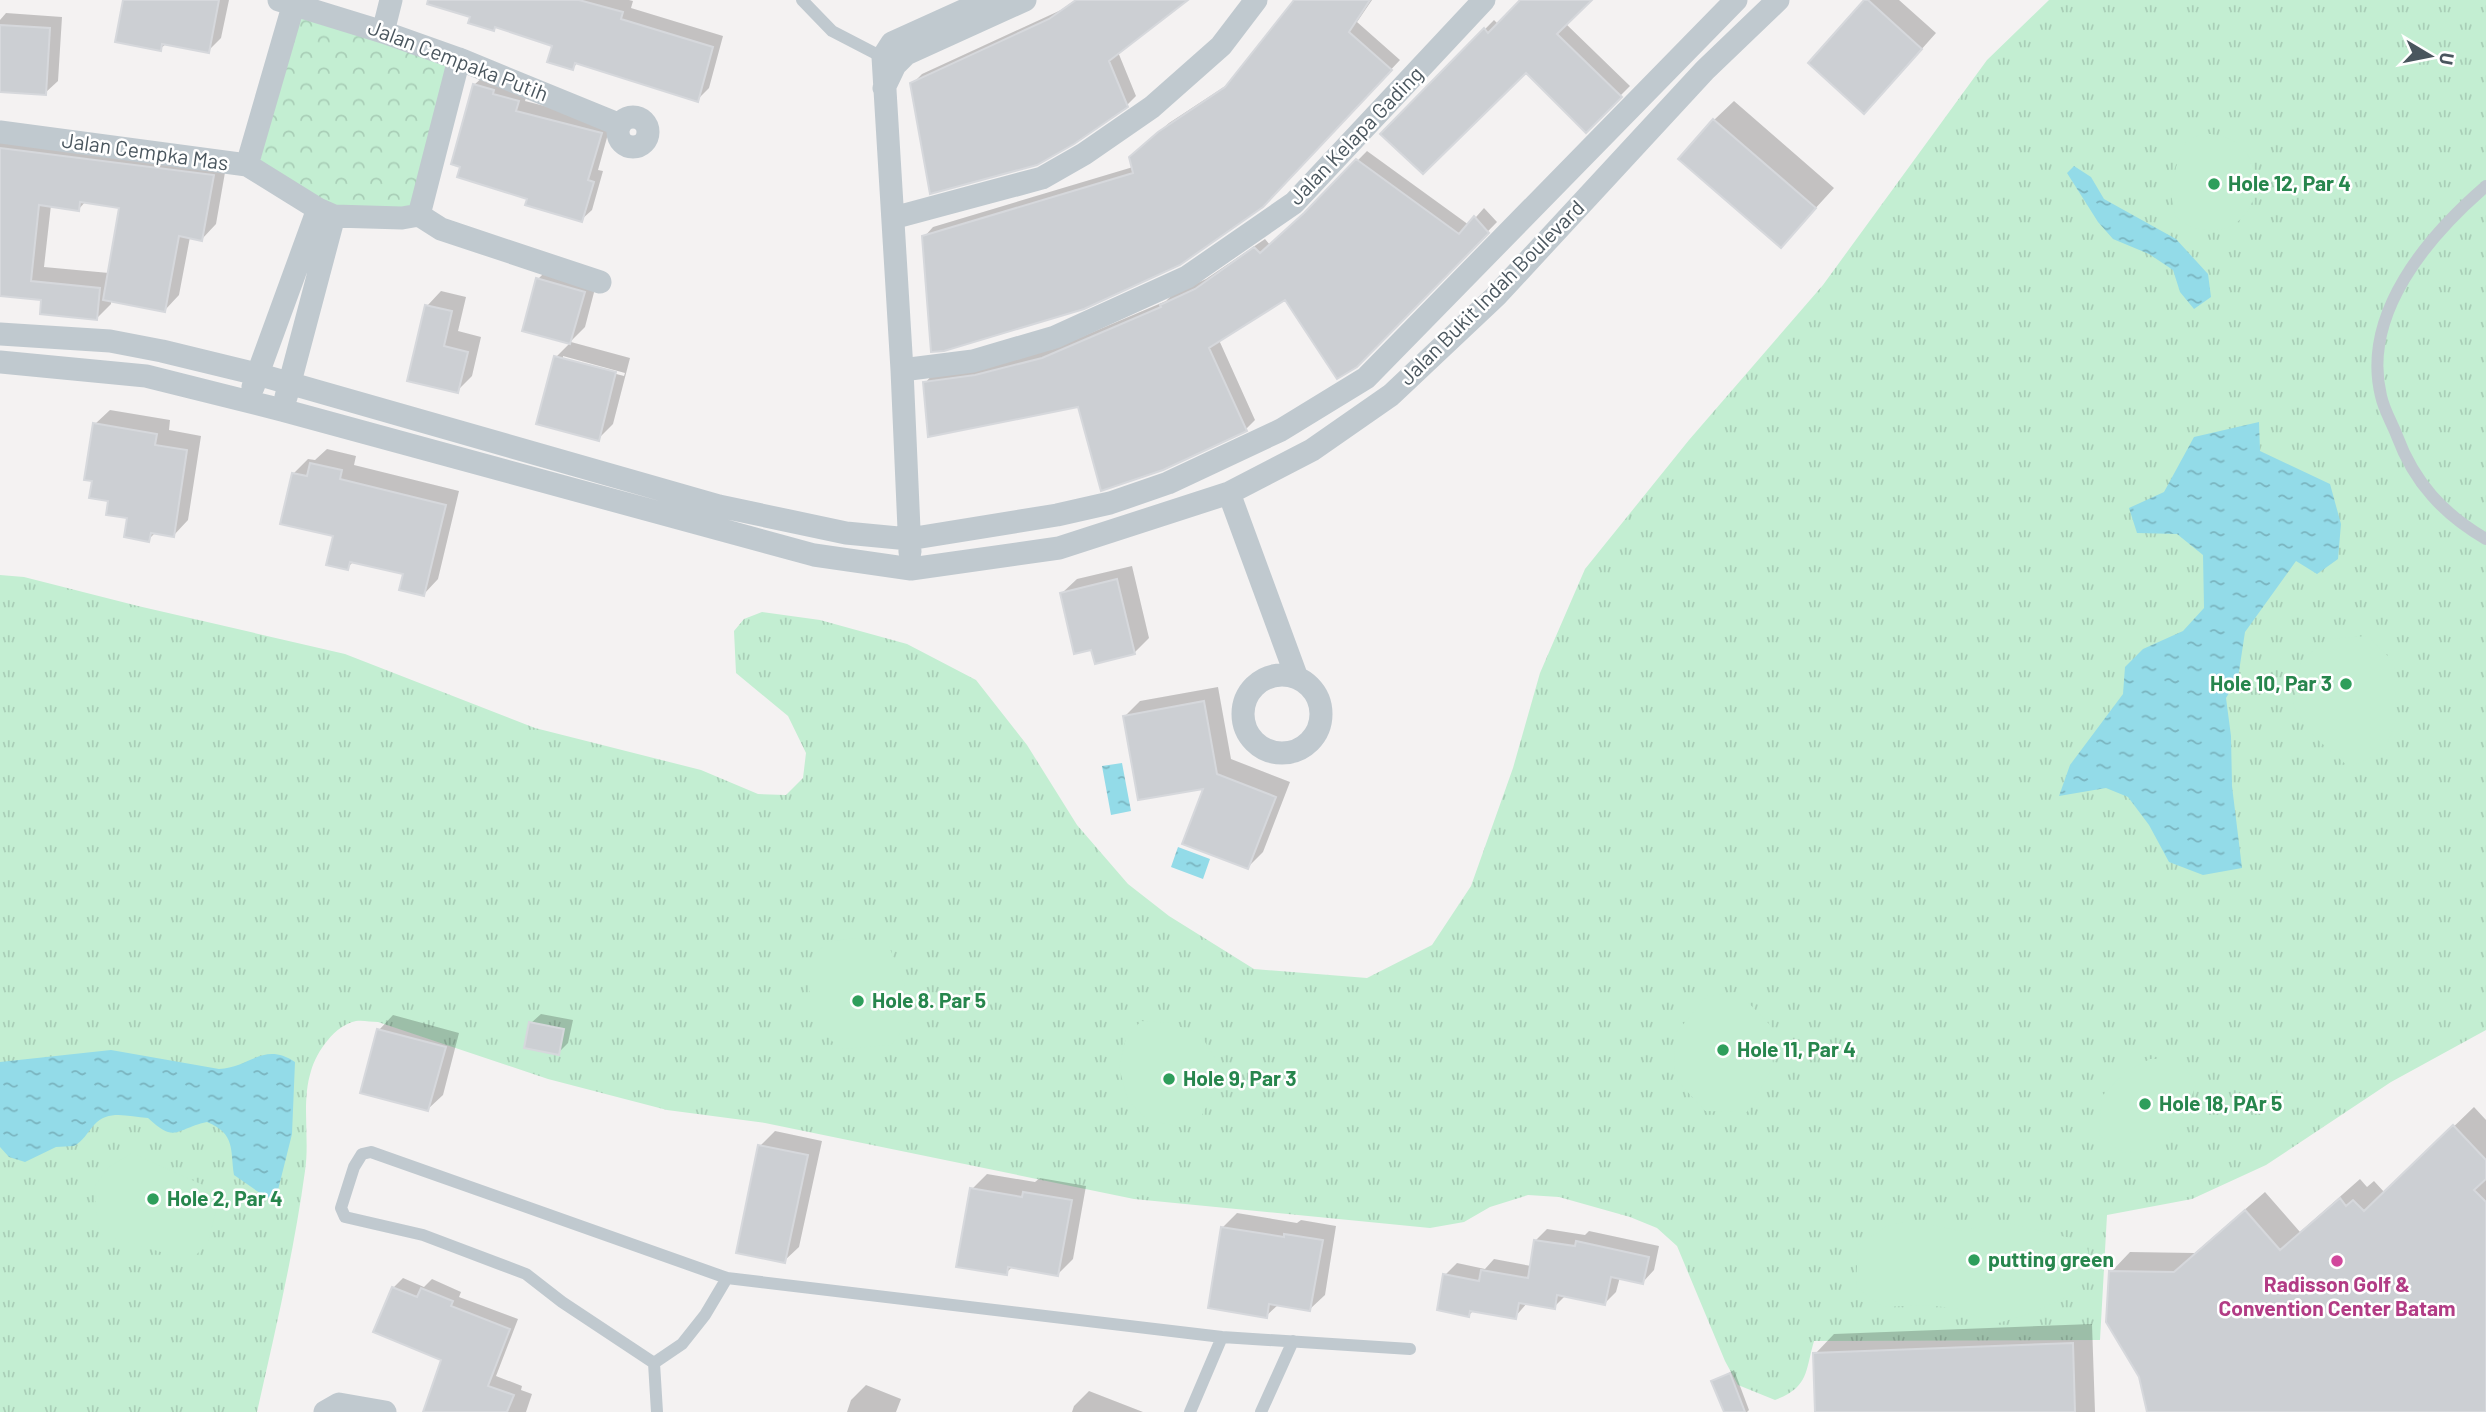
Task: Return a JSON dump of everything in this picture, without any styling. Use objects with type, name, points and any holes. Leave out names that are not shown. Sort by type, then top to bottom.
[{"type":"street","points":[[383,32],[391,0]]},
{"type":"street","points":[[911,569],[902,370],[884,89],[892,43],[987,0]]},
{"type":"street","points":[[889,61],[1025,0]]},
{"type":"street","points":[[893,218],[1042,178],[1084,154],[1152,107],[1221,46],[1256,0]]},
{"type":"street","name":"Jalan Kelapa Gading","points":[[902,370],[973,361],[1055,337],[1187,277],[1294,203],[1485,0]]},
{"type":"street","points":[[0,334],[110,341],[257,374],[580,464],[719,506],[846,533],[909,539],[1057,515],[1111,503],[1168,483],[1280,430],[1366,378],[1736,0]]},
{"type":"street","name":"Jalan Bukit Indah Boulevard","points":[[0,362],[146,376],[282,410],[814,555],[911,569],[1059,548],[1229,493],[1312,450],[1391,395],[1496,296],[1706,70],[1778,0]]},
{"type":"street","points":[[247,166],[286,2]]},
{"type":"street","name":"Jalan Cempaka Putih","points":[[286,2],[459,59],[620,125]]},
{"type":"street","points":[[1689,49],[1706,70]]},
{"type":"street","points":[[459,59],[419,215],[441,229],[600,282]]},
{"type":"street","name":"Jalan Cempka Mas","points":[[0,132],[247,166],[326,213],[402,218],[419,215]]},
{"type":"street","points":[[248,402],[257,374],[326,213]]},
{"type":"street","points":[[282,410],[326,213]]},
{"type":"street","points":[[1229,493],[1297,678]]},
{"type":"street","points":[[325,1412],[339,1404],[386,1412]]},
{"type":"lane","points":[[802,0],[832,31],[889,61]]},
{"type":"lane","points":[[2486,186],[2435,236],[2390,305],[2379,341],[2378,367],[2381,397],[2407,464],[2430,494],[2460,524],[2486,539]]},
{"type":"lane","points":[[654,1363],[562,1302],[526,1274],[423,1235],[345,1217],[341,1208],[354,1167],[362,1154],[371,1152],[727,1278],[1222,1337],[1410,1349]]},
{"type":"lane","points":[[654,1363],[682,1344],[705,1315],[727,1278]]},
{"type":"lane","points":[[1190,1412],[1222,1337]]},
{"type":"lane","points":[[1261,1412],[1293,1341]]},
{"type":"lane","points":[[654,1363],[657,1412]]},
{"type":"green space","points":[[2049,0],[2486,0],[2486,1030],[2391,1082],[2266,1165],[2192,1199],[2107,1215],[2100,1340],[1814,1341],[1807,1370],[1800,1384],[1775,1400],[1738,1385],[1725,1361],[1677,1246],[1657,1228],[1630,1217],[1559,1197],[1528,1195],[1490,1207],[1464,1222],[1430,1228],[1134,1199],[765,1123],[667,1110],[548,1079],[378,1022],[359,1021],[348,1023],[334,1033],[322,1047],[311,1071],[307,1095],[306,1159],[301,1201],[257,1412],[0,1412],[0,575],[24,577],[345,654],[535,728],[701,770],[758,794],[786,795],[803,778],[806,753],[788,716],[736,673],[734,631],[744,619],[762,612],[820,620],[907,644],[976,680],[1027,745],[1077,825],[1128,884],[1169,916],[1254,969],[1367,978],[1432,945],[1471,886],[1513,768],[1540,673],[1585,569],[1689,440],[1823,285],[1987,60]]},
{"type":"green space","points":[[296,6],[458,60],[405,227],[335,211],[253,164]]},
{"type":"green space","name":"Hole 12, Par 4","points":[[2203,133],[2225,137],[2242,147],[2252,162],[2256,179],[2254,197],[2247,212],[2234,224],[2217,230],[2195,228],[2176,217],[2171,195],[2176,167],[2186,142]]},
{"type":"green space","name":"Hole 10, Par 3","points":[[2367,636],[2394,662],[2396,721],[2384,752],[2349,767],[2310,733],[2293,706],[2301,661],[2327,639]]},
{"type":"green space","name":"Hole 8. Par 5","points":[[854,938],[888,944],[904,983],[910,1021],[891,1045],[840,1049],[810,1019],[810,960],[827,942]]},
{"type":"green space","name":"Hole 11, Par 4","points":[[1738,992],[1771,1026],[1773,1067],[1747,1112],[1705,1111],[1674,1077],[1675,1034],[1707,996]]},
{"type":"green space","name":"Hole 9, Par 3","points":[[1141,1021],[1169,1023],[1200,1034],[1215,1058],[1215,1090],[1202,1115],[1180,1127],[1148,1120],[1128,1101],[1119,1067],[1126,1038]]},
{"type":"green space","name":"Hole 18, PAr 5","points":[[2150,1059],[2179,1059],[2196,1084],[2186,1113],[2163,1147],[2124,1153],[2099,1135],[2102,1096],[2125,1072]]},
{"type":"green space","name":"Hole 2, Par 4","points":[[132,1153],[203,1185],[216,1210],[208,1243],[190,1261],[99,1233],[94,1187],[109,1167]]},
{"type":"green space","name":"putting green","points":[[1912,1220],[1959,1231],[2005,1222],[2086,1242],[2093,1275],[2068,1296],[2032,1313],[1995,1324],[1960,1309],[1926,1305],[1883,1307],[1856,1287],[1858,1245],[1887,1226]]},
{"type":"water","points":[[2074,166],[2091,177],[2104,199],[2176,239],[2208,274],[2211,297],[2194,309],[2180,292],[2173,270],[2149,254],[2113,239],[2098,222],[2067,173]]},
{"type":"water","points":[[2259,422],[2260,451],[2330,484],[2341,524],[2338,559],[2317,574],[2296,561],[2245,632],[2238,678],[2226,698],[2231,736],[2232,786],[2242,868],[2203,875],[2169,862],[2149,825],[2128,797],[2106,788],[2059,796],[2070,765],[2123,694],[2125,667],[2143,649],[2183,631],[2204,608],[2203,555],[2177,534],[2137,533],[2129,508],[2164,492],[2194,437]]},
{"type":"water","points":[[1122,763],[1131,811],[1111,815],[1102,766]]},
{"type":"water","points":[[1178,847],[1210,859],[1203,879],[1171,867]]},
{"type":"water","points":[[111,1050],[219,1069],[274,1054],[295,1062],[292,1134],[277,1194],[267,1198],[234,1175],[227,1137],[207,1122],[171,1133],[148,1118],[112,1115],[100,1120],[74,1146],[56,1147],[25,1162],[9,1157],[0,1147],[0,1062]]},
{"type":"building","points":[[123,0],[219,0],[209,53],[162,44],[161,51],[115,42]]},
{"type":"building","points":[[428,0],[579,0],[623,12],[621,19],[713,47],[698,102],[575,63],[573,70],[547,62],[552,46],[495,27],[494,31],[468,23],[470,17],[427,4]]},
{"type":"building","points":[[1076,0],[1188,0],[1109,61],[1128,107],[1074,144],[1037,165],[930,194],[910,83],[1049,19]]},
{"type":"building","points":[[1294,0],[1370,0],[1349,32],[1392,70],[1263,207],[1180,265],[1084,309],[944,351],[931,352],[922,236],[1133,173],[1129,157],[1158,132],[1225,87]]},
{"type":"building","points":[[1520,0],[1592,0],[1557,34],[1622,97],[1586,133],[1526,73],[1423,174],[1380,134],[1484,28],[1488,33]]},
{"type":"building","points":[[1864,0],[1868,0],[1922,49],[1864,114],[1808,63]]},
{"type":"building","points":[[0,25],[50,28],[46,95],[0,92]]},
{"type":"building","points":[[473,84],[494,90],[493,94],[519,101],[516,111],[602,133],[588,180],[594,182],[582,222],[525,205],[527,199],[457,177],[460,167],[451,164]]},
{"type":"building","points":[[1713,119],[1816,208],[1781,248],[1678,159]]},
{"type":"building","points":[[0,148],[214,175],[202,241],[179,236],[165,312],[103,300],[119,208],[80,202],[79,211],[39,205],[31,281],[100,288],[97,320],[40,314],[41,300],[0,296]]},
{"type":"building","points":[[1356,159],[1459,234],[1474,216],[1489,233],[1357,367],[1337,379],[1285,300],[1209,348],[1247,431],[1163,470],[1101,491],[1078,407],[928,437],[923,382],[975,375],[1042,358],[1161,307],[1160,305],[1195,289],[1254,247],[1260,253],[1304,213]]},
{"type":"building","points":[[536,278],[585,292],[570,344],[522,331]]},
{"type":"building","points":[[425,305],[452,311],[444,346],[468,352],[458,393],[407,381]]},
{"type":"building","points":[[554,356],[616,372],[599,441],[536,424]]},
{"type":"building","points":[[93,423],[157,434],[155,445],[187,450],[174,537],[151,533],[149,542],[124,537],[127,518],[106,515],[108,501],[89,498],[92,481],[84,480]]},
{"type":"building","points":[[310,463],[342,470],[340,479],[446,505],[424,596],[399,590],[403,574],[350,562],[348,570],[326,565],[333,536],[280,524],[292,473],[307,476]]},
{"type":"building","points":[[1117,579],[1135,654],[1095,664],[1091,650],[1074,654],[1060,593]]},
{"type":"building","points":[[1204,701],[1217,774],[1276,797],[1248,869],[1182,844],[1203,789],[1138,800],[1123,716]]},
{"type":"building","points":[[529,1022],[564,1029],[559,1055],[524,1048]]},
{"type":"building","points":[[377,1029],[446,1047],[428,1111],[360,1093]]},
{"type":"building","name":"Radisson Golf & Convention Center Batam","points":[[2453,1125],[2486,1160],[2486,1179],[2474,1190],[2486,1202],[2486,1412],[2147,1412],[2139,1377],[2106,1322],[2109,1271],[2174,1272],[2245,1210],[2280,1250],[2340,1198],[2346,1206],[2353,1200],[2364,1211]]},
{"type":"building","points":[[758,1145],[808,1155],[785,1263],[736,1253]]},
{"type":"building","points":[[970,1188],[1022,1197],[1023,1192],[1072,1200],[1058,1276],[1008,1267],[1007,1275],[956,1267]]},
{"type":"building","points":[[1221,1227],[1323,1240],[1310,1311],[1269,1304],[1267,1318],[1208,1308]]},
{"type":"building","points":[[1534,1240],[1575,1246],[1576,1241],[1649,1257],[1643,1284],[1611,1277],[1605,1305],[1557,1295],[1555,1309],[1519,1303],[1516,1319],[1470,1311],[1469,1317],[1437,1310],[1443,1274],[1479,1281],[1481,1270],[1528,1278]]},
{"type":"building","points":[[392,1287],[417,1297],[421,1288],[453,1301],[451,1306],[510,1329],[488,1386],[514,1395],[507,1412],[423,1412],[441,1360],[373,1332]]},
{"type":"building","points":[[2073,1343],[2075,1412],[1815,1412],[1813,1353]]},
{"type":"building","points":[[1730,1373],[1745,1412],[1724,1412],[1711,1381]]},
{"type":"place","name":"Hole 12, Par 4","points":[[2214,184]]},
{"type":"place","name":"Hole 10, Par 3","points":[[2346,684]]},
{"type":"place","name":"Hole 8. Par 5","points":[[858,1001]]},
{"type":"place","name":"Hole 11, Par 4","points":[[1723,1050]]},
{"type":"place","name":"Hole 9, Par 3","points":[[1169,1079]]},
{"type":"place","name":"Hole 18, PAr 5","points":[[2145,1104]]},
{"type":"place","name":"Hole 2, Par 4","points":[[153,1199]]},
{"type":"place","name":"putting green","points":[[1974,1260]]},
{"type":"place","name":"Radisson Golf & Convention Center Batam","points":[[2337,1261]]}]
